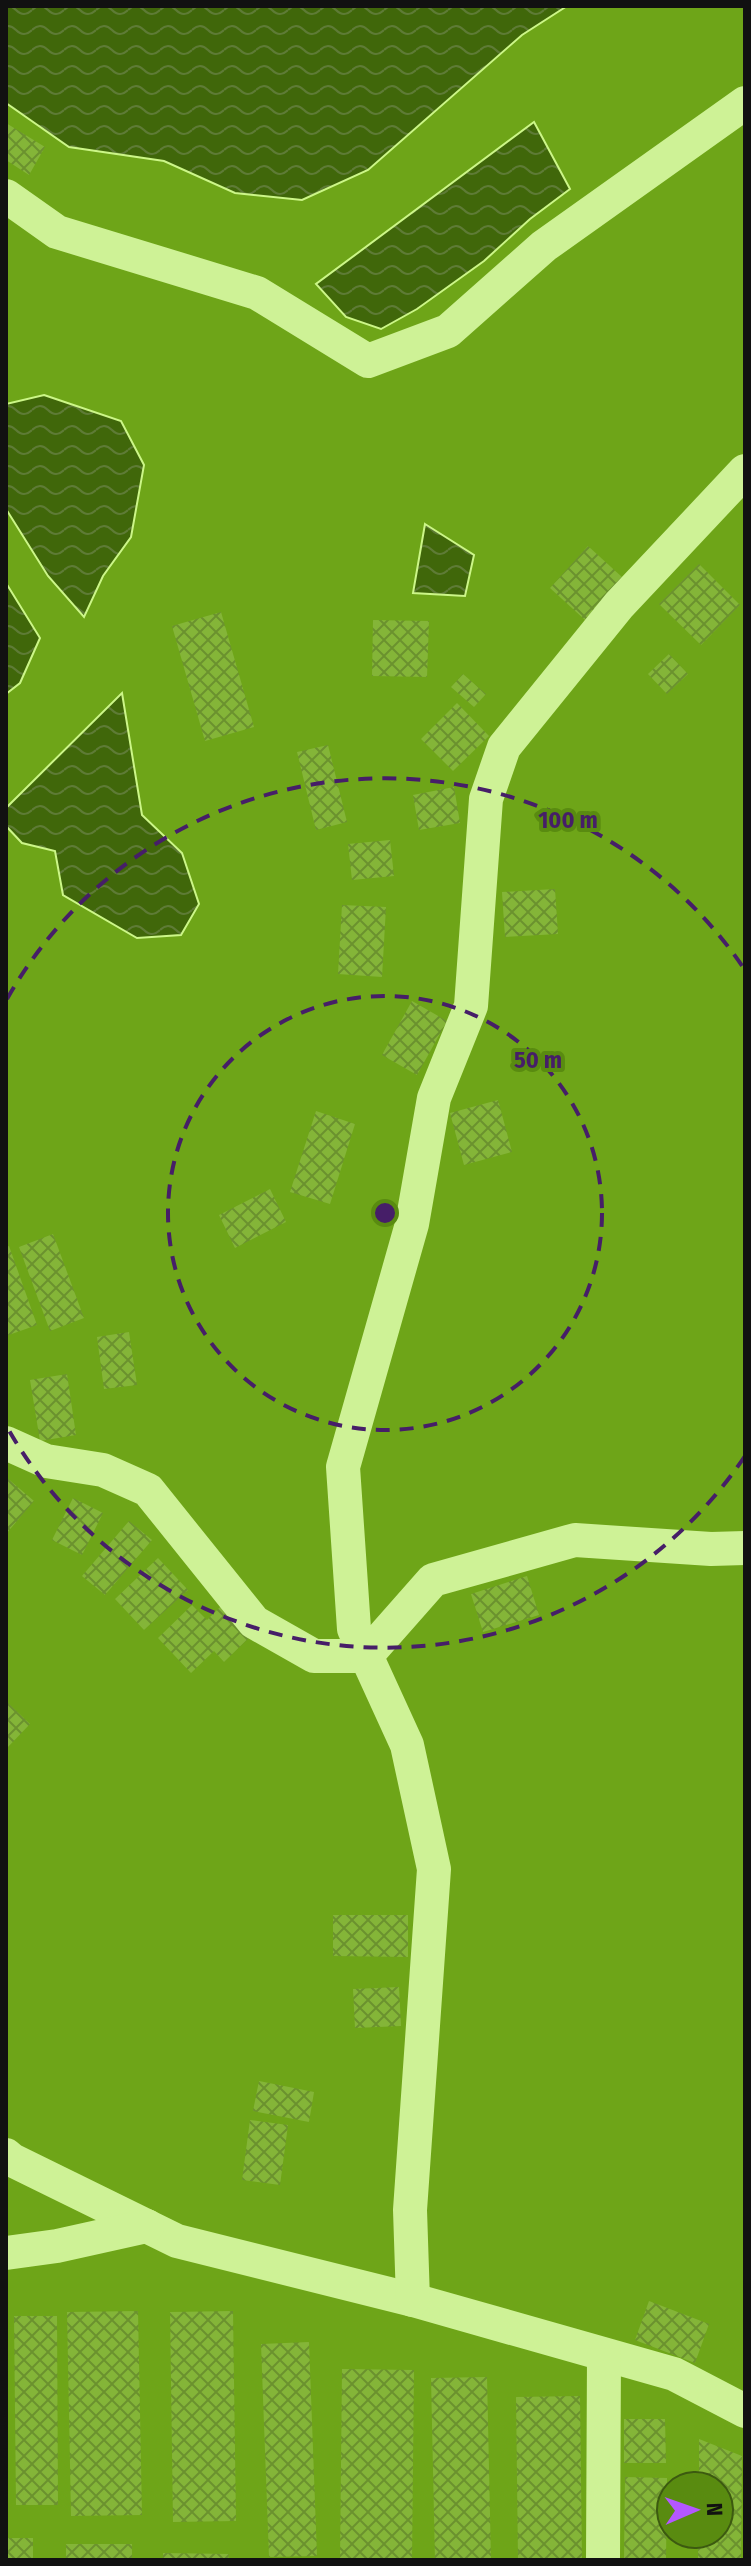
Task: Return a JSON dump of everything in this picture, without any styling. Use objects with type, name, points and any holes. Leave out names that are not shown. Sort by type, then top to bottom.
[{"type":"street","points":[[6,196],[57,232],[257,293],[368,361],[448,331],[544,246],[745,103]]},
{"type":"street","points":[[413,2300],[410,2210],[434,1869],[407,1745],[354,1629],[343,1467],[412,1224],[434,1098],[471,1006],[486,799],[504,747],[619,605],[745,471]]},
{"type":"street","points":[[6,1443],[46,1461],[103,1470],[148,1490],[254,1622],[314,1656],[366,1656],[433,1580],[575,1540],[711,1549],[745,1548]]},
{"type":"street","points":[[6,2155],[177,2241],[413,2300],[674,2374],[745,2411]]},
{"type":"street","points":[[6,2253],[57,2246],[147,2226]]},
{"type":"street","points":[[603,2560],[604,2355]]},
{"type":"shaded area","points":[[6,6],[745,6],[745,2560],[6,2560]]},
{"type":"water","points":[[6,6],[567,6],[522,35],[368,170],[302,200],[235,193],[164,161],[69,147],[6,103]]},
{"type":"water","points":[[534,122],[570,189],[530,219],[484,261],[417,309],[381,329],[346,317],[316,284]]},
{"type":"water","points":[[44,395],[121,421],[144,465],[131,537],[103,576],[84,617],[48,576],[6,509],[6,404]]},
{"type":"water","points":[[425,524],[474,555],[465,596],[413,593]]},
{"type":"water","points":[[6,583],[40,638],[20,683],[6,694]]},
{"type":"water","points":[[122,693],[142,815],[182,853],[199,904],[181,935],[137,938],[63,895],[55,851],[22,843],[6,826],[6,808]]},
{"type":"building","points":[[6,123],[45,147],[29,175],[6,160]]},
{"type":"building","points":[[588,546],[623,578],[585,620],[550,588]]},
{"type":"building","points":[[699,564],[740,605],[701,645],[659,604]]},
{"type":"building","points":[[221,612],[254,727],[205,741],[172,626]]},
{"type":"building","points":[[373,620],[429,621],[427,677],[372,676]]},
{"type":"building","points":[[669,654],[688,674],[667,694],[648,674]]},
{"type":"building","points":[[463,674],[486,694],[474,707],[451,687]]},
{"type":"building","points":[[457,703],[489,736],[453,771],[421,739]]},
{"type":"building","points":[[328,745],[347,822],[316,830],[297,752]]},
{"type":"building","points":[[454,787],[460,823],[419,830],[413,795]]},
{"type":"building","points":[[390,840],[394,876],[352,880],[348,844]]},
{"type":"building","points":[[555,889],[558,934],[505,937],[502,892]]},
{"type":"building","points":[[342,905],[386,907],[382,977],[338,974]]},
{"type":"building","points":[[412,1001],[447,1021],[417,1075],[382,1055]]},
{"type":"building","points":[[498,1100],[512,1152],[464,1165],[450,1113]]},
{"type":"building","points":[[316,1111],[355,1124],[330,1204],[290,1192]]},
{"type":"building","points":[[270,1189],[286,1222],[235,1248],[219,1215]]},
{"type":"building","points":[[53,1234],[84,1318],[50,1331],[19,1247]]},
{"type":"building","points":[[9,1246],[37,1325],[6,1336],[6,1247]]},
{"type":"building","points":[[129,1332],[137,1385],[104,1389],[97,1337]]},
{"type":"building","points":[[67,1374],[76,1435],[40,1441],[30,1380]]},
{"type":"building","points":[[6,1477],[34,1501],[6,1534]]},
{"type":"building","points":[[73,1498],[103,1513],[82,1555],[52,1540]]},
{"type":"building","points":[[129,1521],[152,1540],[105,1595],[82,1576]]},
{"type":"building","points":[[158,1558],[188,1590],[144,1630],[115,1599]]},
{"type":"building","points":[[527,1576],[539,1615],[483,1632],[471,1594]]},
{"type":"building","points":[[192,1605],[207,1620],[221,1606],[250,1637],[224,1662],[214,1651],[191,1673],[158,1638]]},
{"type":"building","points":[[6,1701],[30,1724],[6,1749]]},
{"type":"building","points":[[333,1915],[408,1915],[408,1957],[333,1956]]},
{"type":"building","points":[[399,1987],[401,2026],[355,2028],[353,1989]]},
{"type":"building","points":[[259,2081],[314,2092],[309,2122],[253,2111]]},
{"type":"building","points":[[250,2120],[288,2125],[280,2185],[242,2180]]},
{"type":"building","points":[[649,2301],[709,2324],[695,2363],[635,2340]]},
{"type":"building","points":[[138,2311],[142,2515],[71,2516],[67,2312]]},
{"type":"building","points":[[233,2311],[236,2521],[173,2522],[170,2312]]},
{"type":"building","points":[[14,2316],[57,2316],[58,2505],[16,2505]]},
{"type":"building","points":[[309,2342],[317,2556],[269,2557],[261,2344]]},
{"type":"building","points":[[342,2369],[414,2370],[412,2560],[340,2560]]},
{"type":"building","points":[[487,2377],[491,2560],[435,2560],[431,2378]]},
{"type":"building","points":[[580,2396],[582,2560],[518,2560],[516,2397]]},
{"type":"building","points":[[624,2419],[665,2419],[666,2463],[624,2463]]},
{"type":"building","points":[[699,2439],[742,2456],[741,2560],[698,2560],[698,2550],[735,2550],[735,2470],[699,2470]]},
{"type":"building","points":[[625,2477],[655,2478],[655,2550],[666,2550],[666,2560],[624,2560]]},
{"type":"building","points":[[6,2538],[33,2538],[33,2560],[6,2560]]},
{"type":"building","points":[[66,2544],[132,2544],[132,2560],[66,2560]]},
{"type":"building","points":[[163,2553],[229,2554],[228,2560],[163,2560]]}]
